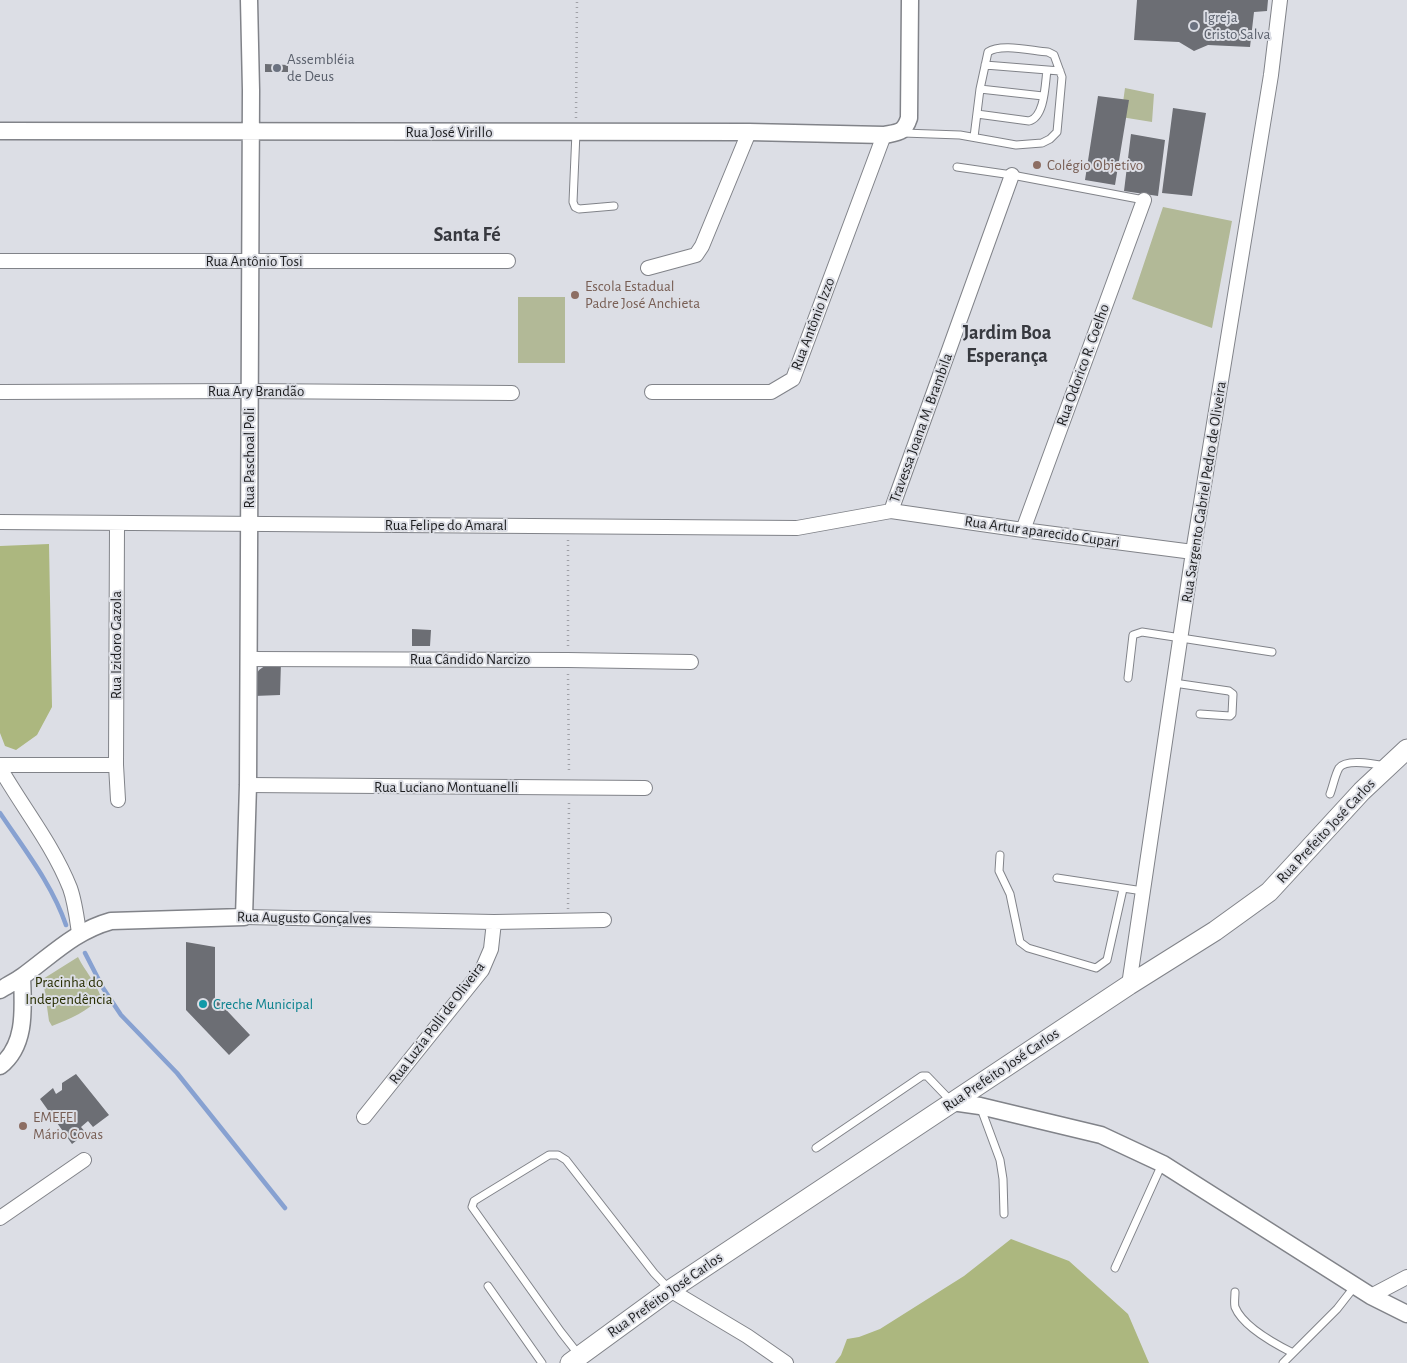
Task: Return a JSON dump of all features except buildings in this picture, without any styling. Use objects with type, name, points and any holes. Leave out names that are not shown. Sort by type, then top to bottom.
[{"type":"main road","name":"Rua Prefeito José Carlos","points":[[575,1359],[670,1290],[1129,985],[1215,931],[1269,892],[1362,791],[1407,748]]},
{"type":"street","name":"Rua Paschoal Poli","points":[[244,916],[248,785],[249,0]]},
{"type":"street","points":[[892,134],[906,127],[908,118],[910,0]]},
{"type":"street","name":"Rua Sargento Gabriel Pedro de Oliveira","points":[[1129,985],[1193,552],[1271,75],[1280,0]]},
{"type":"street","name":"Rua José Virillo","points":[[0,131],[748,132],[892,134]]},
{"type":"street","points":[[648,268],[696,255],[702,246],[748,132]]},
{"type":"street","name":"Rua Antônio Izzo","points":[[652,392],[772,392],[793,379],[892,134]]},
{"type":"street","name":"Travessa Joana M. Brambila","points":[[891,511],[1012,175]]},
{"type":"street","name":"Rua Odorico R. Coelho","points":[[1022,530],[1144,200]]},
{"type":"street","name":"Rua Antônio Tosi","points":[[0,261],[508,260]]},
{"type":"street","name":"Rua Ary Brandão","points":[[0,392],[512,393]]},
{"type":"street","name":"Rua Artur aparecido Cupari","points":[[891,511],[1193,552]]},
{"type":"street","name":"Rua Felipe do Amaral","points":[[0,522],[798,528],[891,511]]},
{"type":"street","name":"Rua Izidoro Gazola","points":[[117,524],[116,765],[118,800]]},
{"type":"street","name":"Rua Cândido Narcizo","points":[[248,659],[691,662]]},
{"type":"street","points":[[79,934],[70,890],[54,853],[19,802],[0,767],[116,765]]},
{"type":"street","name":"Rua Luciano Montuanelli","points":[[248,785],[645,788]]},
{"type":"street","name":"Rua Augusto Gonçalves","points":[[0,990],[22,977],[79,934],[94,926],[111,921],[244,916],[494,922],[604,920]]},
{"type":"street","name":"Rua Luzia Polli de Oliveira","points":[[364,1117],[482,970],[491,949],[494,922]]},
{"type":"street","points":[[0,1066],[17,1044],[23,1019],[22,977]]},
{"type":"street","points":[[952,1102],[980,1106],[1101,1134],[1162,1164],[1371,1296],[1407,1314]]},
{"type":"street","points":[[0,1218],[84,1160]]},
{"type":"street","points":[[1371,1296],[1407,1277]]},
{"type":"street","points":[[670,1290],[786,1363]]},
{"type":"street","points":[[760,1345],[773,1363]]},
{"type":"lane","points":[[892,134],[974,137],[1016,145],[1042,144],[1057,132],[1062,77],[1056,58],[1051,54],[1005,48],[988,52],[980,89],[974,137]]},
{"type":"lane","points":[[985,65],[1060,71]]},
{"type":"lane","points":[[977,114],[1033,120],[1040,112],[1047,70]]},
{"type":"lane","points":[[980,89],[1043,96]]},
{"type":"lane","points":[[576,132],[575,207],[579,209],[614,206]]},
{"type":"lane","points":[[957,167],[1012,175],[1144,200]]},
{"type":"lane","points":[[1128,678],[1134,635],[1142,632],[1272,652]]},
{"type":"lane","points":[[1174,683],[1229,691],[1233,694],[1232,714],[1230,716],[1200,714]]},
{"type":"lane","points":[[1330,794],[1339,769],[1343,764],[1352,762],[1389,766]]},
{"type":"lane","points":[[1000,855],[999,871],[1010,894],[1020,942],[1028,948],[1096,968],[1107,960],[1123,889]]},
{"type":"lane","points":[[1056,878],[1123,889],[1143,890]]},
{"type":"lane","points":[[816,1148],[922,1076],[927,1076],[952,1102]]},
{"type":"lane","points":[[980,1106],[1000,1160],[1003,1179],[1004,1214]]},
{"type":"lane","points":[[575,1359],[561,1332],[472,1207],[474,1201],[548,1154],[558,1155],[566,1160],[654,1273],[670,1290]]},
{"type":"lane","points":[[1115,1268],[1162,1164]]},
{"type":"lane","points":[[488,1286],[542,1363]]},
{"type":"lane","points":[[1283,1363],[1338,1309],[1355,1286]]},
{"type":"lane","points":[[1235,1292],[1235,1306],[1249,1326],[1293,1353]]},
{"type":"path","points":[[576,132],[578,0]]},
{"type":"path","points":[[568,526],[568,920]]},
{"type":"green space","points":[[1125,88],[1154,94],[1152,122],[1121,117]]},
{"type":"green space","points":[[1163,207],[1232,221],[1212,328],[1132,299]]},
{"type":"green space","points":[[518,297],[565,297],[565,363],[518,363]]},
{"type":"green space","points":[[49,544],[52,707],[37,735],[16,750],[5,746],[0,733],[0,546]]},
{"type":"green space","name":"Pracinha do Independência","points":[[78,957],[101,997],[78,1014],[52,1026],[49,1021],[43,979]]},
{"type":"green space","points":[[1011,1239],[1069,1261],[1128,1314],[1149,1363],[835,1363],[841,1355],[847,1339],[859,1337],[880,1329],[964,1276]]},
{"type":"waterway","points":[[0,813],[45,881],[66,925]]},
{"type":"waterway","points":[[85,953],[103,988],[121,1015],[177,1073],[285,1208]]},
{"type":"place","name":"Igreja Cristo Salva","points":[[1194,26]]},
{"type":"place","name":"Assembléia de Deus","points":[[277,68]]},
{"type":"place","name":"Colégio Objetivo","points":[[1037,165]]},
{"type":"place","name":"Escola Estadual Padre José Anchieta","points":[[575,295]]},
{"type":"place","name":"Creche Municipal","points":[[203,1004]]},
{"type":"place","name":"EMEFEI Mário Covas","points":[[23,1126]]},
{"type":"district","name":"Santa Fé","points":[[467,235]]},
{"type":"district","name":"Jardim Boa Esperança","points":[[1007,344]]}]
